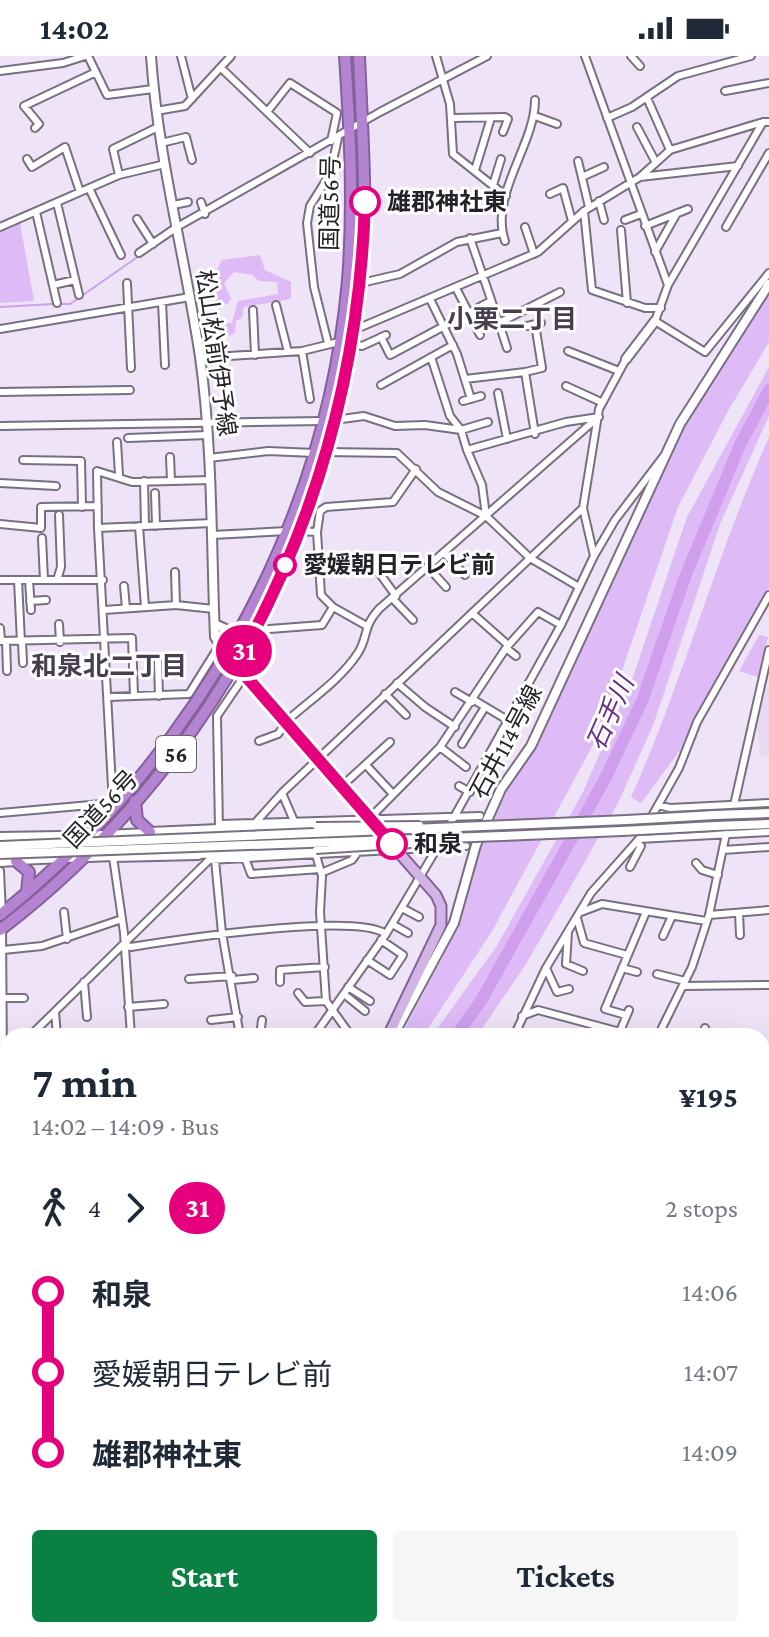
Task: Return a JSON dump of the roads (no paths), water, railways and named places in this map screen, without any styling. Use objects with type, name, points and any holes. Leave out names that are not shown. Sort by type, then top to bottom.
[{"type":"highway","name":"国道56号","points":[[1,914],[88,835],[110,804],[125,794],[173,736],[222,651],[244,625],[294,531],[324,421],[350,249],[351,131],[345,56]]},
{"type":"highway","name":"国道56号","points":[[1,929],[83,858],[184,744],[256,630],[328,452],[352,345],[361,283],[365,201],[359,56]]},
{"type":"highway","points":[[135,801],[137,820],[150,832]]},
{"type":"highway","points":[[16,861],[29,872],[27,892]]},
{"type":"main road","points":[[222,651],[343,785],[421,877],[441,906],[441,925],[395,1028]]},
{"type":"street","points":[[0,71],[63,63],[87,56],[107,95],[153,89]]},
{"type":"street","name":"松山松前伊予線","points":[[151,56],[158,127],[200,358],[211,480],[215,624],[222,651]]},
{"type":"street","points":[[181,56],[192,100]]},
{"type":"street","points":[[156,111],[185,106],[230,56]]},
{"type":"street","points":[[436,56],[452,118],[453,154],[506,196]]},
{"type":"street","points":[[139,253],[177,227],[487,56]]},
{"type":"street","points":[[585,56],[668,285]]},
{"type":"street","points":[[631,56],[640,66]]},
{"type":"street","points":[[607,118],[647,98],[678,76],[697,68],[751,56]]},
{"type":"street","points":[[221,68],[310,153]]},
{"type":"street","points":[[35,128],[39,124],[24,106],[96,72]]},
{"type":"street","points":[[267,112],[290,83],[337,113],[330,174],[310,206],[307,223],[314,287],[334,342]]},
{"type":"street","points":[[725,91],[769,83]]},
{"type":"street","points":[[647,98],[670,150]]},
{"type":"street","points":[[505,241],[502,233],[506,196],[535,116],[535,100]]},
{"type":"street","points":[[535,116],[557,124]]},
{"type":"street","points":[[452,118],[505,117],[508,119],[503,132]]},
{"type":"street","points":[[475,170],[490,121]]},
{"type":"street","points":[[200,358],[302,351],[334,342],[354,330],[534,254],[587,209],[631,186],[670,150],[766,122]]},
{"type":"street","points":[[594,556],[583,508],[601,402],[626,359],[655,321],[668,285],[766,122]]},
{"type":"street","points":[[119,175],[113,149],[158,127]]},
{"type":"street","points":[[637,127],[655,161]]},
{"type":"street","points":[[161,143],[186,137],[192,160]]},
{"type":"street","points":[[27,159],[32,167],[65,147],[80,192]]},
{"type":"street","points":[[726,227],[769,153]]},
{"type":"street","points":[[493,185],[501,159]]},
{"type":"street","points":[[578,161],[587,209],[592,290],[627,303],[661,308]]},
{"type":"street","points":[[0,227],[119,175],[165,164]]},
{"type":"street","points":[[640,177],[738,166]]},
{"type":"street","points":[[582,177],[604,167]]},
{"type":"street","points":[[89,188],[121,255]]},
{"type":"street","points":[[550,194],[563,188],[572,221]]},
{"type":"street","points":[[599,201],[604,220]]},
{"type":"street","points":[[173,205],[188,202]]},
{"type":"street","points":[[201,202],[205,214]]},
{"type":"street","points":[[57,203],[79,295]]},
{"type":"street","points":[[645,226],[688,209]]},
{"type":"street","points":[[36,212],[57,303]]},
{"type":"street","points":[[655,252],[671,230],[677,213]]},
{"type":"street","points":[[625,220],[641,214]]},
{"type":"street","points":[[137,219],[153,244]]},
{"type":"street","points":[[525,227],[534,254]]},
{"type":"street","points":[[621,230],[627,303]]},
{"type":"street","points":[[361,283],[400,274],[470,238],[502,233]]},
{"type":"street","points":[[470,238],[507,348]]},
{"type":"street","points":[[655,321],[705,352],[769,273]]},
{"type":"street","points":[[53,285],[75,280]]},
{"type":"street","points":[[127,283],[131,368]]},
{"type":"street","name":"石井114号線","points":[[395,1028],[454,923],[482,830],[501,789],[531,746],[680,424],[769,284]]},
{"type":"street","points":[[456,288],[480,335]]},
{"type":"street","points":[[499,323],[560,292]]},
{"type":"street","points":[[0,329],[190,297]]},
{"type":"street","points":[[430,299],[453,345],[465,379],[467,400],[481,396]]},
{"type":"street","points":[[334,342],[362,346],[384,336],[390,355],[491,301]]},
{"type":"street","points":[[162,302],[165,365]]},
{"type":"street","points":[[276,305],[288,352]]},
{"type":"street","points":[[253,310],[255,355]]},
{"type":"street","points":[[465,379],[542,368],[534,325]]},
{"type":"street","points":[[381,385],[453,345]]},
{"type":"street","points":[[302,351],[310,399]]},
{"type":"street","points":[[568,351],[619,371]]},
{"type":"street","points":[[431,357],[450,416],[461,430],[482,485],[486,516]]},
{"type":"street","points":[[525,372],[535,434]]},
{"type":"street","points":[[566,386],[601,402]]},
{"type":"street","points":[[0,392],[130,390]]},
{"type":"street","points":[[498,393],[507,439]]},
{"type":"street","points":[[0,426],[324,421],[364,416],[395,426],[425,425],[461,430],[488,422]]},
{"type":"street","points":[[467,450],[535,434],[566,422],[599,417]]},
{"type":"street","points":[[259,741],[278,734],[348,665],[360,650],[365,625],[599,417]]},
{"type":"street","points":[[128,438],[208,435]]},
{"type":"street","points":[[117,442],[119,475]]},
{"type":"street","points":[[209,458],[268,451],[397,453],[451,501],[486,516],[530,558],[579,587]]},
{"type":"street","points":[[320,1028],[386,934],[457,816],[561,625],[594,556],[637,488],[665,455]]},
{"type":"street","points":[[170,457],[171,480]]},
{"type":"street","points":[[23,460],[81,461],[82,507]]},
{"type":"street","points":[[365,625],[333,607],[321,595],[317,532],[322,508],[393,502],[416,469]]},
{"type":"street","points":[[0,813],[110,804],[113,791],[97,471],[119,475],[132,482],[211,480]]},
{"type":"street","points":[[144,481],[145,607]]},
{"type":"street","points":[[0,483],[56,486]]},
{"type":"street","points":[[155,493],[156,526]]},
{"type":"street","points":[[0,524],[41,528],[41,507],[98,506]]},
{"type":"street","points":[[256,822],[385,694],[583,508]]},
{"type":"street","points":[[57,580],[61,567],[59,515]]},
{"type":"street","points":[[98,528],[212,523]]},
{"type":"street","points":[[212,535],[317,532]]},
{"type":"street","points":[[42,538],[44,580]]},
{"type":"street","points":[[445,554],[465,575]]},
{"type":"street","points":[[428,567],[446,587]]},
{"type":"street","points":[[175,572],[176,605]]},
{"type":"street","points":[[380,574],[394,598],[413,620]]},
{"type":"street","points":[[0,580],[103,580]]},
{"type":"street","points":[[18,580],[23,663]]},
{"type":"street","points":[[29,580],[31,610]]},
{"type":"street","points":[[124,586],[126,608]]},
{"type":"street","points":[[517,1028],[546,968],[593,888],[638,840],[690,744],[697,722],[769,595]]},
{"type":"street","points":[[30,601],[46,600]]},
{"type":"street","points":[[104,610],[176,605],[214,609]]},
{"type":"street","points":[[256,630],[322,625],[333,607]]},
{"type":"street","points":[[370,818],[440,747],[507,646],[538,612],[561,625]]},
{"type":"street","points":[[472,613],[516,656]]},
{"type":"street","points":[[59,624],[60,642]]},
{"type":"street","points":[[215,624],[230,631],[244,625]]},
{"type":"street","points":[[0,628],[7,671]]},
{"type":"street","points":[[2,641],[132,638],[134,696]]},
{"type":"street","points":[[734,805],[769,650]]},
{"type":"street","points":[[108,697],[189,694],[222,651]]},
{"type":"street","points":[[158,662],[159,696]]},
{"type":"street","points":[[219,827],[217,716],[245,675]]},
{"type":"street","points":[[397,683],[455,727]]},
{"type":"street","points":[[455,692],[509,721]]},
{"type":"street","points":[[385,694],[406,715]]},
{"type":"street","points":[[462,744],[485,707]]},
{"type":"street","points":[[343,785],[390,742]]},
{"type":"street","points":[[440,747],[466,767]]},
{"type":"street","points":[[366,765],[392,793]]},
{"type":"street","points":[[459,786],[470,792]]},
{"type":"street","points":[[282,793],[294,821]]},
{"type":"street","points":[[658,805],[670,808],[769,803]]},
{"type":"street","points":[[654,838],[670,808]]},
{"type":"street","points":[[0,854],[769,813]]},
{"type":"street","points":[[0,837],[150,832],[323,819],[480,816]]},
{"type":"street","points":[[323,819],[325,855]]},
{"type":"street","points":[[0,862],[316,852],[769,824]]},
{"type":"street","points":[[219,827],[437,825],[457,828]]},
{"type":"street","points":[[638,840],[769,832]]},
{"type":"street","points":[[662,1028],[684,984],[708,918],[726,834]]},
{"type":"street","points":[[0,846],[367,836],[468,842]]},
{"type":"street","points":[[630,867],[641,846],[638,840]]},
{"type":"street","points":[[38,1028],[212,860],[316,852],[325,855],[357,853],[468,842]]},
{"type":"street","points":[[723,850],[769,847]]},
{"type":"street","points":[[316,852],[320,871],[326,1001]]},
{"type":"street","points":[[245,858],[251,874],[290,869],[320,871],[352,860],[357,853]]},
{"type":"street","points":[[287,856],[290,869]]},
{"type":"street","points":[[113,857],[122,919],[130,1028]]},
{"type":"street","points":[[212,860],[239,1028]]},
{"type":"street","points":[[696,863],[702,870],[718,875]]},
{"type":"street","points":[[0,871],[4,1028]]},
{"type":"street","points":[[593,888],[602,904]]},
{"type":"street","points":[[579,916],[602,904],[672,916],[708,918],[769,910]]},
{"type":"street","points":[[402,908],[419,917]]},
{"type":"street","points":[[64,912],[67,939]]},
{"type":"street","points":[[621,1028],[628,1012],[605,1009],[646,912]]},
{"type":"street","points":[[739,913],[740,935]]},
{"type":"street","points":[[579,916],[584,943],[627,955]]},
{"type":"street","points":[[663,936],[672,916]]},
{"type":"street","points":[[3,950],[67,939],[122,919]]},
{"type":"street","points":[[392,924],[408,933]]},
{"type":"street","points":[[124,945],[131,947],[222,933],[321,928],[372,928],[386,934]]},
{"type":"street","points":[[568,932],[566,964],[583,971]]},
{"type":"street","points":[[367,960],[390,975],[403,955],[381,940]]},
{"type":"street","points":[[280,982],[280,970],[325,967]]},
{"type":"street","points":[[372,977],[379,967]]},
{"type":"street","points":[[546,968],[553,989],[557,992],[569,989]]},
{"type":"street","points":[[622,968],[637,972]]},
{"type":"street","points":[[346,969],[356,976]]},
{"type":"street","points":[[657,974],[684,984],[769,985]]},
{"type":"street","points":[[189,979],[254,978]]},
{"type":"street","points":[[84,982],[87,1017]]},
{"type":"street","points":[[348,987],[370,1001]]},
{"type":"street","points":[[298,993],[305,1002],[326,1001],[335,1008],[346,1028]]},
{"type":"street","points":[[344,994],[365,1011]]},
{"type":"street","points":[[3,998],[24,998]]},
{"type":"street","points":[[128,1007],[164,1004]]},
{"type":"street","points":[[522,1016],[538,1010],[599,1028]]},
{"type":"street","points":[[55,1011],[56,1028]]},
{"type":"street","points":[[211,1020],[238,1017]]},
{"type":"street","points":[[261,1028],[262,1020]]},
{"type":"waterway","points":[[60,304],[70,304],[139,256]]},
{"type":"waterway","points":[[0,307],[53,304]]},
{"type":"waterway","name":"石手川","points":[[462,1028],[482,999],[605,779],[642,701],[685,577],[740,445],[769,390]]},
{"type":"place","name":"雄郡神社東","points":[[365,202]]},
{"type":"place","name":"愛媛朝日テレビ前","points":[[285,565]]},
{"type":"place","name":"和泉","points":[[392,844]]},
{"type":"district","name":"小栗二丁目","points":[[512,319]]},
{"type":"district","name":"和泉北二丁目","points":[[109,666]]}]
